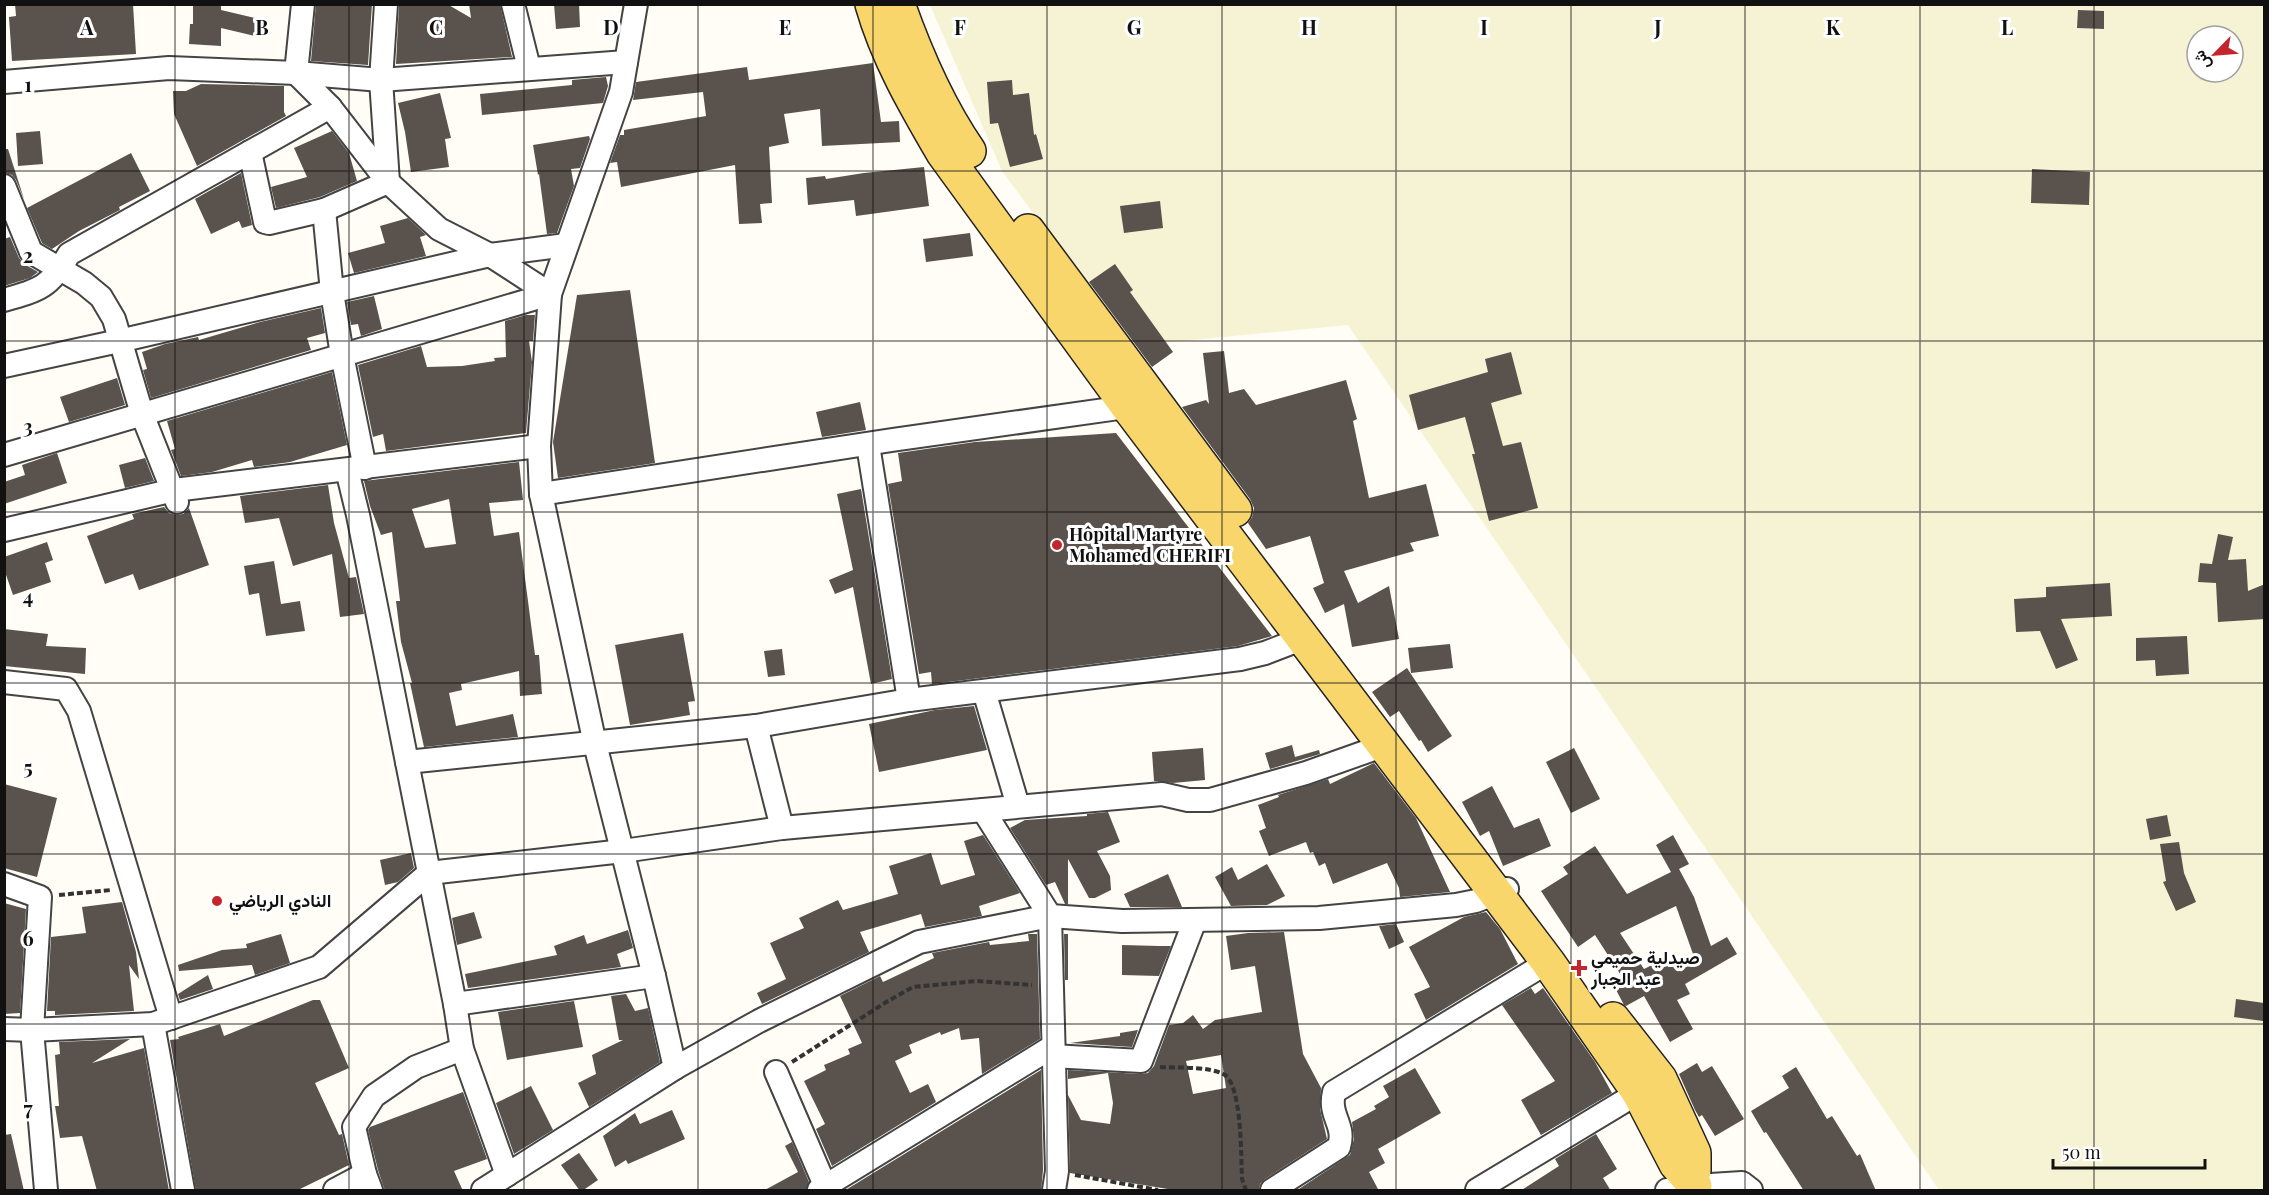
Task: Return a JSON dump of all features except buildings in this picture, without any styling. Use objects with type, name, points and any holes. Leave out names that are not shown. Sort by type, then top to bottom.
[{"type":"main road","points":[[872,4],[901,49]]},
{"type":"main road","points":[[898,4],[901,49],[917,107],[943,153],[1142,405],[1649,1086],[1686,1189]]},
{"type":"main road","points":[[1142,405],[1304,638],[1385,745],[1504,890],[1548,962],[1649,1086]]},
{"type":"street","points":[[296,73],[303,4]]},
{"type":"street","points":[[386,4],[381,80],[388,183]]},
{"type":"street","points":[[513,4],[529,68]]},
{"type":"street","points":[[636,4],[621,92],[550,294],[539,446],[541,494],[595,744],[675,1068]]},
{"type":"street","points":[[4,82],[169,68],[296,73],[381,80],[626,62]]},
{"type":"street","points":[[296,73],[330,107],[388,183],[439,229],[490,255],[550,294]]},
{"type":"street","points":[[4,300],[39,290],[60,270],[69,254],[330,107]]},
{"type":"street","points":[[250,152],[265,222],[269,223],[324,210],[388,183]]},
{"type":"street","points":[[4,186],[31,252],[84,283],[101,297],[114,319],[142,414],[175,496]]},
{"type":"street","points":[[324,210],[332,292],[356,469],[360,527],[462,1049],[494,1185],[675,1068],[759,1021],[919,942],[1050,916],[1122,921],[1319,918],[1456,905],[1504,890]]},
{"type":"street","points":[[4,366],[490,255],[566,244]]},
{"type":"street","points":[[4,455],[550,294]]},
{"type":"street","points":[[541,494],[1142,405]]},
{"type":"street","points":[[867,445],[909,700]]},
{"type":"street","points":[[4,530],[175,496],[356,469],[539,446]]},
{"type":"street","points":[[407,762],[756,726],[909,700],[1240,659],[1265,653],[1304,638]]},
{"type":"street","points":[[4,682],[66,689],[79,711],[133,888],[162,1021],[183,1191]]},
{"type":"street","points":[[984,691],[1018,806]]},
{"type":"street","points":[[756,726],[782,828]]},
{"type":"street","points":[[4,1029],[32,1030],[162,1021],[319,967],[429,873],[623,851],[782,828],[1162,794],[1188,800],[1210,800],[1306,773],[1385,745]]},
{"type":"street","points":[[983,810],[1050,916],[1055,1181]]},
{"type":"street","points":[[4,884],[40,897],[32,1030],[46,1191]]},
{"type":"street","points":[[776,1072],[824,1189],[1052,1051],[1141,1061],[1195,920]]},
{"type":"street","points":[[1272,1191],[1339,1147],[1343,1136],[1331,1105],[1334,1092],[1548,962]]},
{"type":"street","points":[[455,1004],[654,976]]},
{"type":"street","points":[[334,1191],[368,1182],[354,1127],[374,1095],[416,1067],[462,1049]]},
{"type":"street","points":[[1477,1191],[1649,1086]]},
{"type":"street","points":[[1686,1189],[1742,1184],[1751,1191]]},
{"type":"path","points":[[40,897],[133,888]]},
{"type":"path","points":[[776,1072],[913,987],[977,981],[1051,986]]},
{"type":"path","points":[[1141,1061],[1153,1066],[1213,1070],[1226,1076],[1232,1084],[1237,1101],[1242,1179],[1246,1191]]},
{"type":"path","points":[[1055,1181],[1158,1191]]},
{"type":"shaded area","points":[[930,5],[2264,5],[2264,1190],[1939,1190],[1348,325],[1131,346],[1002,171]]},
{"type":"place","name":"Hôpital Martyre Mohamed CHERIFI","points":[[1057,545]]},
{"type":"place","name":"النادي الرياضي","points":[[217,901]]},
{"type":"place","name":"صيدلية حميمي عبد الجبار","points":[[1579,968]]}]
